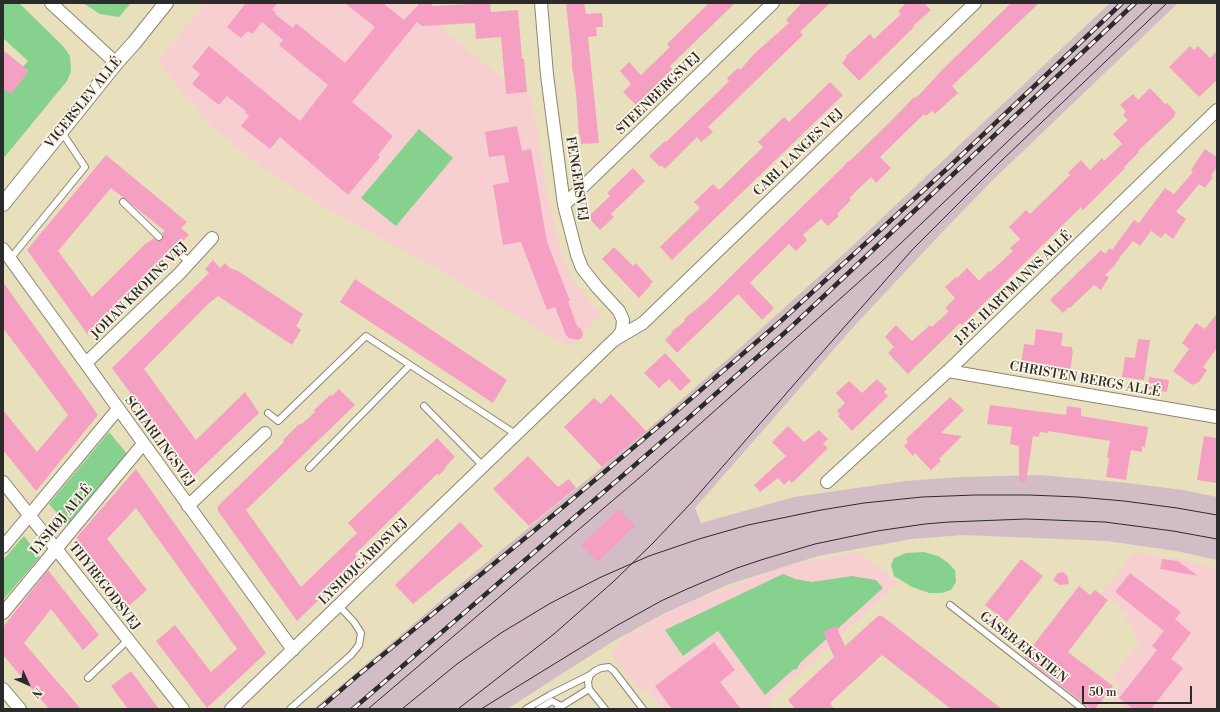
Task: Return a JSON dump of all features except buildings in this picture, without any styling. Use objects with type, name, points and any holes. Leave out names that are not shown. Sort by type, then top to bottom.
[{"type":"street","points":[[51,3],[116,63]]},
{"type":"street","name":"VIGERSLEV ALLÉ","points":[[3,204],[166,3]]},
{"type":"street","name":"FENGERSVEJ","points":[[541,3],[547,75],[564,205],[577,255],[582,268],[619,312],[623,320],[622,331],[614,340]]},
{"type":"street","name":"STEENBERGSVEJ","points":[[564,205],[773,3]]},
{"type":"street","name":"CARL LANGES VEJ","points":[[643,323],[975,3]]},
{"type":"street","name":"J.P.E. HARTMANNS ALLÉ","points":[[827,482],[948,371],[1217,110]]},
{"type":"street","name":"JOHAN KROHNS VEJ","points":[[86,363],[179,274],[212,238]]},
{"type":"street","name":"SCHARLINGSVEJ","points":[[6,254],[293,650]]},
{"type":"street","name":"LYSHØJGÅRDSVEJ","points":[[231,709],[484,467],[614,340],[643,323]]},
{"type":"street","name":"CHRISTEN BERGS ALLÉ","points":[[948,371],[1216,415]]},
{"type":"street","points":[[3,547],[118,409]]},
{"type":"street","points":[[188,506],[265,433]]},
{"type":"street","name":"LYSHØJ ALLÉ","points":[[3,613],[143,444]]},
{"type":"street","name":"THYREGODSVEJ","points":[[3,482],[183,709]]},
{"type":"street","points":[[3,690],[20,709]]},
{"type":"lane","points":[[6,254],[85,167],[61,131]]},
{"type":"lane","points":[[123,202],[159,237]]},
{"type":"lane","points":[[174,250],[190,262]]},
{"type":"lane","points":[[268,412],[278,421],[366,336],[517,435]]},
{"type":"lane","points":[[309,468],[410,365]]},
{"type":"lane","points":[[424,406],[484,467]]},
{"type":"lane","name":"GÅSEBÆKSTIEN","points":[[950,605],[1083,709]]},
{"type":"lane","points":[[290,709],[351,655],[360,645],[361,633],[354,622],[339,606]]},
{"type":"lane","points":[[88,678],[128,640]]},
{"type":"lane","points":[[526,709],[550,694],[590,675],[601,668],[609,667],[614,671],[643,709]]},
{"type":"lane","points":[[590,675],[588,682],[589,689],[605,709]]},
{"type":"lane","points":[[539,709],[552,701],[559,708],[589,689]]},
{"type":"shaded area","points":[[205,3],[412,3],[518,92],[531,93],[547,193],[563,260],[574,283],[602,314],[569,347],[428,264],[331,211],[262,168],[211,126],[157,61]]},
{"type":"shaded area","points":[[1110,3],[1178,3],[997,176],[949,225],[856,324],[695,508],[701,523],[794,497],[905,481],[960,477],[1039,475],[1119,482],[1183,490],[1217,497],[1217,560],[1176,551],[1107,541],[963,535],[912,539],[818,556],[727,585],[661,615],[612,642],[507,709],[313,709],[469,577],[646,431],[731,356],[848,250]]},
{"type":"shaded area","points":[[859,552],[899,582],[769,702],[773,709],[662,709],[647,689],[641,692],[611,653],[620,640],[661,616],[702,597],[792,564]]},
{"type":"shaded area","points":[[1134,552],[1188,561],[1217,568],[1217,695],[1213,709],[1126,709],[1111,697],[1120,686],[1111,679],[1140,642],[1134,638],[1136,635],[1134,633],[1135,631],[1130,627],[1132,625],[1124,619],[1127,615],[1102,593]]},
{"type":"green space","points":[[3,3],[19,3],[63,46],[70,56],[71,71],[67,81],[3,159],[3,82],[7,84],[28,61],[3,38]]},
{"type":"green space","points":[[83,3],[131,3],[119,17],[100,14]]},
{"type":"green space","points":[[419,129],[453,158],[396,226],[361,198]]},
{"type":"green space","points":[[109,432],[129,456],[68,526],[49,504]]},
{"type":"green space","points":[[24,536],[40,557],[3,600],[3,560]]},
{"type":"green space","points":[[924,552],[938,556],[955,570],[956,582],[951,590],[942,593],[929,593],[912,587],[894,576],[891,565],[894,558],[906,553]]},
{"type":"green space","points":[[783,574],[796,579],[812,582],[852,576],[876,580],[883,588],[801,662],[796,670],[794,669],[765,695],[718,631],[683,656],[665,630]]},
{"type":"tram line","points":[[368,709],[645,473],[879,264],[1153,3]]},
{"type":"tram line","points":[[458,709],[554,634],[613,582],[653,543],[691,503],[912,250],[1000,162],[1167,3]]},
{"type":"tram line","points":[[402,709],[457,664],[501,633],[549,604],[599,578],[649,556],[699,539],[748,525],[864,503],[922,497],[975,495],[1078,497],[1124,501],[1217,515]]},
{"type":"tram line","points":[[481,709],[616,626],[661,601],[737,568],[815,544],[877,531],[925,524],[1026,519],[1105,522],[1173,531],[1217,539]]},
{"type":"railway","points":[[319,709],[563,507],[782,320],[950,166],[1122,3]]},
{"type":"railway","points":[[353,709],[658,445],[790,328],[1135,3]]}]
